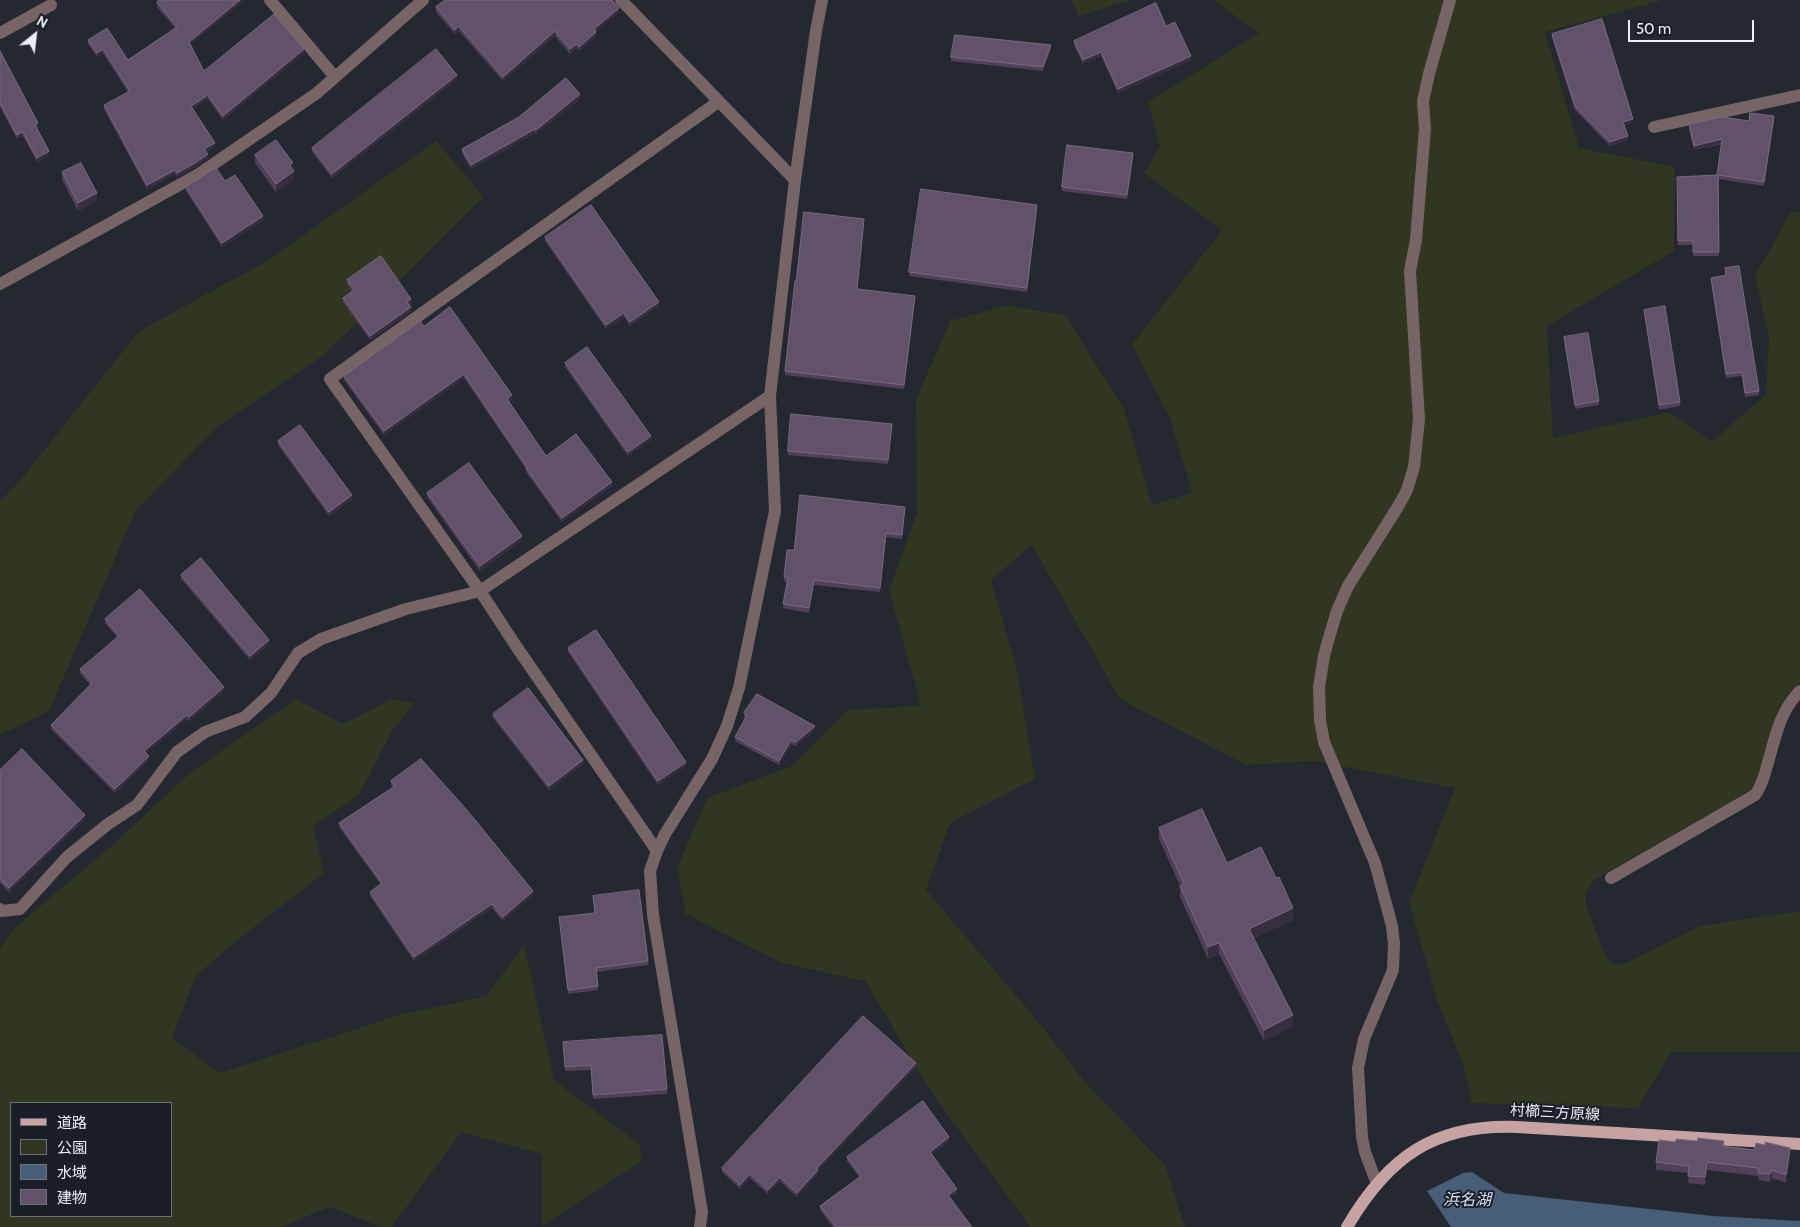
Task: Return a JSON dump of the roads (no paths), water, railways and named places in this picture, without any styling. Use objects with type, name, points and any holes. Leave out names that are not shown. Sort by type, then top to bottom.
[{"type":"main road","name":"村櫛三方原線","points":[[1347,1227],[1377,1184],[1412,1151],[1437,1138],[1470,1129],[1492,1126],[1800,1144]]},
{"type":"street","points":[[270,0],[335,77]]},
{"type":"street","points":[[621,0],[795,180]]},
{"type":"street","points":[[700,1227],[702,1212],[653,915],[650,871],[665,834],[712,759],[727,726],[739,688],[775,511],[770,396],[795,180],[822,0]]},
{"type":"street","points":[[1377,1184],[1365,1152],[1362,1137],[1358,1068],[1364,1039],[1393,970],[1394,944],[1386,902],[1375,863],[1324,742],[1320,720],[1319,687],[1324,656],[1344,594],[1352,578],[1399,505],[1407,490],[1414,467],[1419,420],[1410,271],[1416,240],[1425,129],[1424,101],[1429,74],[1450,0]]},
{"type":"street","points":[[0,284],[198,174],[317,93],[419,1]]},
{"type":"street","points":[[0,33],[51,5]]},
{"type":"street","points":[[1654,127],[1800,95]]},
{"type":"street","points":[[657,851],[521,654],[480,590],[330,379],[718,102]]},
{"type":"street","points":[[0,909],[2,911],[20,909],[67,857],[108,824],[137,805],[177,752],[205,732],[245,716],[271,693],[298,653],[321,639],[389,615],[480,590],[770,396]]},
{"type":"street","points":[[1610,878],[1755,795],[1762,783],[1780,719],[1788,705],[1800,691]]},
{"type":"water","name":"浜名湖","points":[[1472,1172],[1504,1193],[1713,1216],[1800,1221],[1800,1227],[1451,1227],[1427,1191],[1463,1173]]}]
